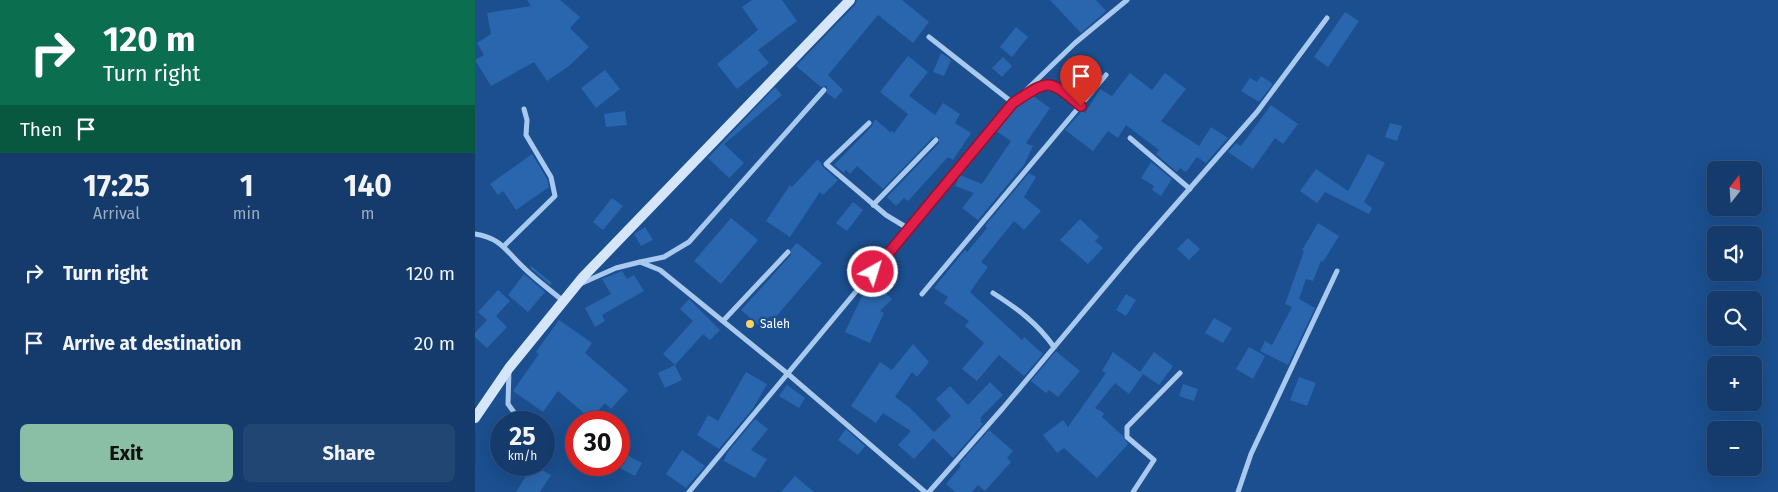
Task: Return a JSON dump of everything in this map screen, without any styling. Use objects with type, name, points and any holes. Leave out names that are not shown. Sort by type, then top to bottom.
[{"type":"main road","points":[[475,418],[509,368],[562,300],[850,0]]},
{"type":"street","points":[[689,492],[1013,103],[1075,43],[1127,0]]},
{"type":"street","points":[[929,492],[1134,252],[1257,112],[1327,18]]},
{"type":"street","points":[[929,38],[1013,103]]},
{"type":"street","points":[[923,294],[1106,75]]},
{"type":"street","points":[[1013,103],[1039,86],[1049,84],[1056,85],[1081,106]]},
{"type":"street","points":[[574,287],[616,268],[664,257],[689,242],[824,90]]},
{"type":"street","points":[[504,246],[555,196],[551,177],[526,135],[527,120],[524,109]]},
{"type":"street","points":[[869,123],[825,164],[873,205],[909,229]]},
{"type":"street","points":[[1130,138],[1190,190]]},
{"type":"street","points":[[873,205],[936,140]]},
{"type":"street","points":[[475,234],[494,239],[504,246],[521,266],[562,300]]},
{"type":"street","points":[[723,321],[788,252]]},
{"type":"street","points":[[640,262],[660,270],[788,374],[925,492]]},
{"type":"street","points":[[1238,492],[1251,454],[1337,271]]},
{"type":"street","points":[[993,293],[1041,328],[1054,347]]},
{"type":"street","points":[[509,368],[508,404],[513,411]]},
{"type":"street","points":[[1133,492],[1153,460],[1127,437],[1127,427],[1180,373]]},
{"type":"building","points":[[527,0],[560,0],[580,17],[570,28],[589,47],[569,66],[547,81],[534,62],[491,86],[475,60],[484,55],[477,43],[491,34],[487,13],[531,6]]},
{"type":"building","points":[[752,0],[782,0],[797,21],[758,50],[769,63],[737,89],[717,64],[758,30],[742,7]]},
{"type":"building","points":[[857,0],[902,0],[929,22],[913,43],[878,15],[828,75],[843,90],[835,99],[827,93],[827,86],[821,87],[796,66],[855,5]]},
{"type":"building","points":[[1050,0],[1096,0],[1106,11],[1081,33]]},
{"type":"building","points":[[1345,12],[1359,21],[1328,67],[1314,57]]},
{"type":"building","points":[[1016,27],[1028,37],[1012,57],[1000,47]]},
{"type":"building","points":[[941,53],[951,60],[944,76],[933,72]]},
{"type":"building","points":[[908,56],[928,72],[909,96],[935,115],[943,103],[960,114],[955,123],[971,133],[953,160],[948,157],[908,201],[904,198],[896,206],[887,197],[939,143],[939,137],[933,137],[883,189],[857,166],[850,174],[846,170],[844,173],[834,165],[872,126],[875,119],[890,132],[894,133],[908,114],[880,92]]},
{"type":"building","points":[[1003,57],[1012,66],[1002,77],[992,68]]},
{"type":"building","points":[[605,70],[620,89],[596,108],[581,88]]},
{"type":"building","points":[[1130,73],[1152,90],[1165,73],[1186,89],[1161,121],[1199,146],[1211,127],[1228,138],[1206,163],[1197,157],[1186,172],[1180,168],[1177,172],[1156,154],[1159,150],[1126,125],[1118,138],[1108,131],[1093,151],[1065,130],[1082,111],[1085,113],[1100,89],[1112,96]]},
{"type":"building","points":[[1261,76],[1273,84],[1259,102],[1241,91],[1250,78],[1257,82]]},
{"type":"building","points":[[775,87],[782,95],[724,144],[744,163],[729,178],[708,158]]},
{"type":"building","points":[[1033,96],[1050,108],[1026,143],[1033,146],[1024,165],[978,220],[962,208],[974,193],[955,186],[960,175],[982,184],[1011,141],[996,131],[1021,101]]},
{"type":"building","points":[[1271,105],[1298,124],[1283,144],[1275,138],[1253,169],[1228,152],[1236,143],[1241,146]]},
{"type":"building","points":[[625,111],[627,125],[606,127],[604,114]]},
{"type":"building","points":[[1390,123],[1402,126],[1397,141],[1385,137]]},
{"type":"building","points":[[532,154],[547,179],[549,187],[516,210],[503,191],[498,195],[490,184]]},
{"type":"building","points":[[1368,154],[1385,163],[1364,202],[1372,208],[1369,214],[1325,192],[1317,203],[1300,191],[1316,169],[1348,191]]},
{"type":"building","points":[[818,159],[823,167],[838,180],[823,195],[820,192],[790,237],[766,221],[790,185],[792,187]]},
{"type":"building","points":[[1151,162],[1172,179],[1161,196],[1152,190],[1154,186],[1141,178]]},
{"type":"building","points":[[1029,173],[1036,177],[1024,197],[1041,211],[1024,230],[1014,221],[981,262],[988,267],[970,292],[1022,340],[1024,337],[1043,354],[1024,376],[999,355],[977,381],[962,369],[984,343],[965,326],[969,321],[944,303],[948,297],[934,288],[965,250],[967,252],[987,228],[985,226]]},
{"type":"building","points":[[612,198],[623,206],[603,230],[593,222]]},
{"type":"building","points":[[853,202],[863,210],[847,231],[836,223]]},
{"type":"building","points":[[731,218],[758,240],[721,284],[694,261]]},
{"type":"building","points":[[1080,219],[1099,237],[1095,241],[1103,248],[1088,264],[1060,240]]},
{"type":"building","points":[[1318,223],[1339,236],[1323,262],[1321,261],[1313,281],[1306,279],[1299,299],[1315,308],[1288,365],[1260,351],[1265,341],[1272,345],[1292,307],[1285,304],[1304,251],[1302,250]]},
{"type":"building","points":[[645,227],[653,240],[641,246],[634,234]]},
{"type":"building","points":[[1188,238],[1200,249],[1189,260],[1177,249]]},
{"type":"building","points":[[797,243],[822,263],[774,319],[770,316],[761,327],[741,310],[791,255],[791,249]]},
{"type":"building","points":[[531,266],[552,283],[550,285],[530,268]]},
{"type":"building","points":[[622,271],[627,279],[634,275],[644,291],[602,315],[605,321],[595,327],[585,308],[611,294],[602,279]]},
{"type":"building","points":[[524,274],[545,292],[528,312],[508,295]]},
{"type":"building","points":[[874,282],[892,299],[880,311],[884,313],[870,343],[845,332],[863,294]]},
{"type":"building","points":[[498,290],[510,301],[496,316],[507,327],[487,348],[475,337],[475,333],[487,320],[478,312]]},
{"type":"building","points":[[1126,294],[1136,300],[1126,316],[1116,310]]},
{"type":"building","points":[[689,299],[720,330],[710,340],[703,334],[675,365],[663,354],[693,321],[680,309]]},
{"type":"building","points":[[1214,318],[1232,328],[1223,343],[1205,333]]},
{"type":"building","points":[[559,320],[592,343],[585,353],[628,390],[611,409],[605,403],[598,411],[582,411],[558,391],[544,411],[542,411],[513,391],[539,354],[536,352]]},
{"type":"building","points":[[913,344],[929,362],[917,377],[912,372],[895,397],[909,407],[934,432],[951,416],[936,399],[950,386],[968,405],[990,382],[1003,395],[980,418],[983,424],[953,458],[933,438],[914,459],[898,445],[911,431],[883,413],[876,423],[851,406],[880,362],[892,370]]},
{"type":"building","points":[[1249,347],[1265,356],[1253,379],[1236,369]]},
{"type":"building","points":[[1056,351],[1080,371],[1058,397],[1049,390],[1046,393],[1031,381]]},
{"type":"building","points":[[1113,352],[1143,374],[1129,394],[1115,383],[1095,408],[1104,413],[1102,417],[1123,436],[1128,444],[1097,478],[1064,448],[1057,453],[1043,435],[1063,420],[1068,427],[1106,373],[1102,371]]},
{"type":"building","points":[[1154,352],[1173,366],[1159,385],[1140,372]]},
{"type":"building","points":[[675,365],[682,380],[665,388],[658,373]]},
{"type":"building","points":[[746,372],[767,384],[754,407],[719,449],[697,435],[708,415],[718,421]]},
{"type":"building","points":[[1299,377],[1316,383],[1307,406],[1290,400]]},
{"type":"building","points":[[1183,384],[1198,389],[1194,401],[1179,396]]},
{"type":"building","points":[[787,385],[805,398],[799,408],[779,396]]},
{"type":"building","points":[[755,419],[768,429],[751,450],[767,459],[755,478],[724,461],[727,453]]},
{"type":"building","points":[[846,429],[865,446],[858,455],[838,440]]},
{"type":"building","points":[[989,430],[1013,451],[1007,458],[1011,462],[985,491],[978,485],[972,492],[955,492],[946,484],[961,466],[959,464]]},
{"type":"building","points":[[682,450],[705,466],[686,488],[666,474]]},
{"type":"building","points":[[630,457],[642,463],[635,476],[630,473]]},
{"type":"building","points":[[526,476],[550,476],[540,492],[516,492]]},
{"type":"building","points":[[795,476],[814,492],[781,492]]},
{"type":"place","name":"Saleh","points":[[750,324]]},
{"type":"route","points":[[873,272],[1013,103],[1039,86],[1049,84],[1056,85],[1081,106]]}]
